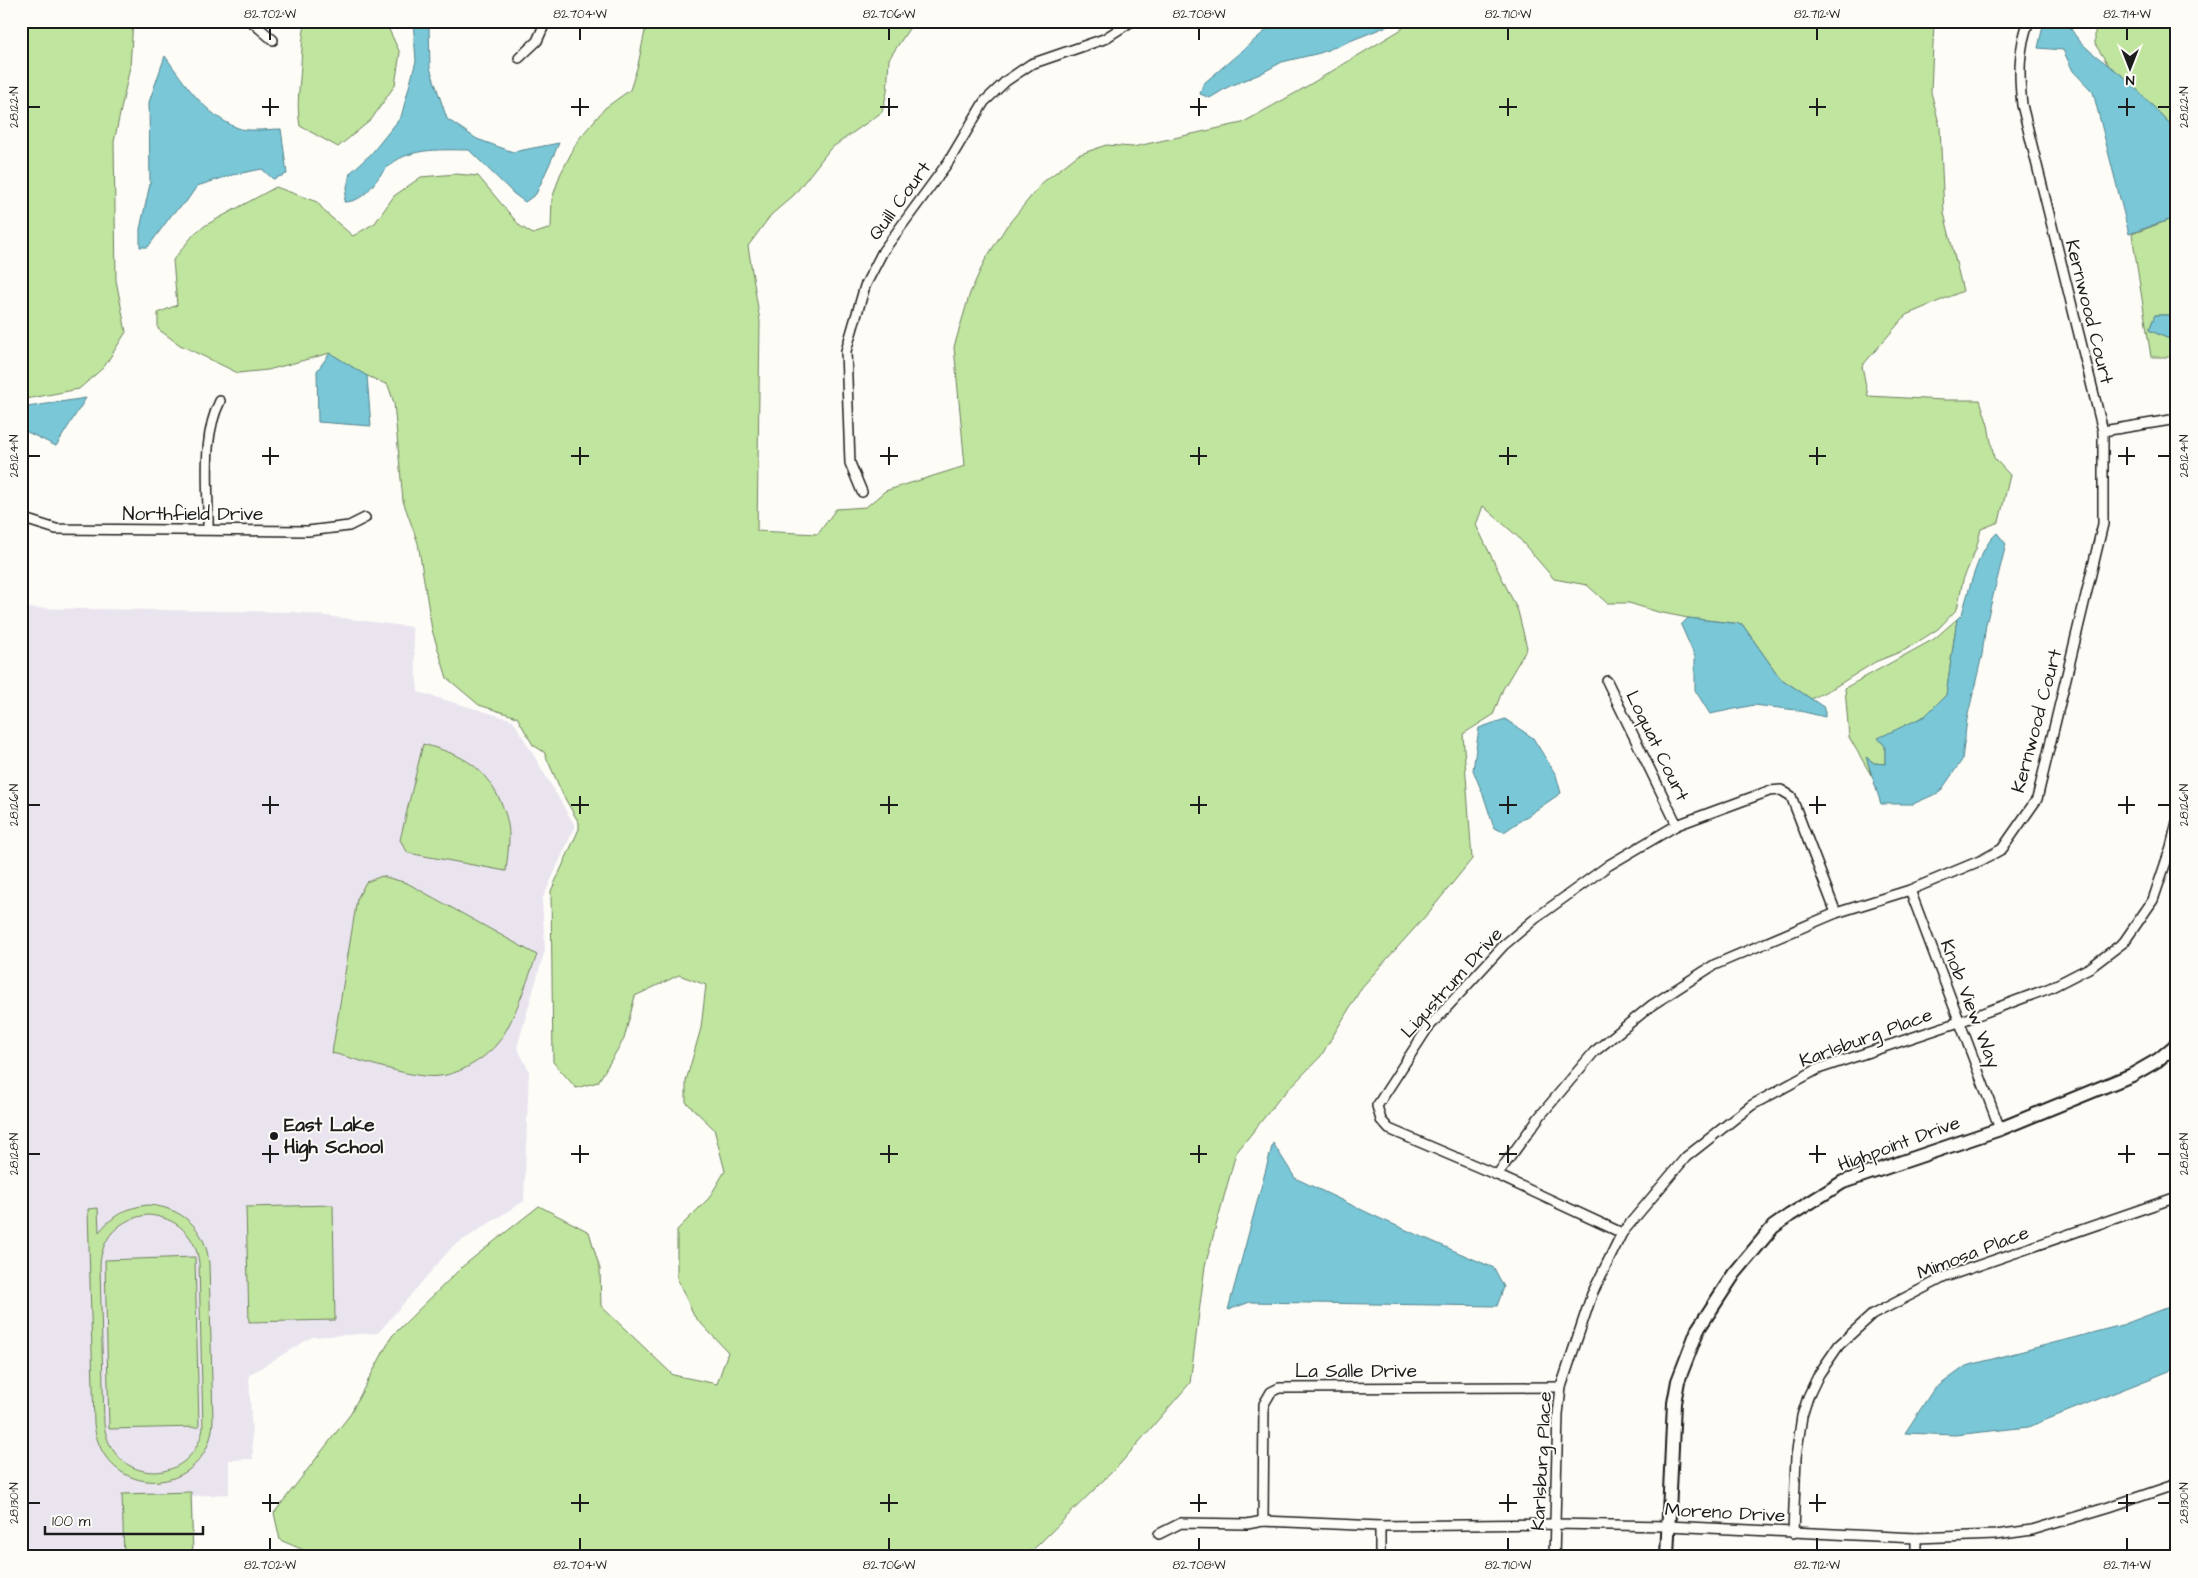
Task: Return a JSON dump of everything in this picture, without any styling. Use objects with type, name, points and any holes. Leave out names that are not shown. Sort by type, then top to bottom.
[{"type":"street","points":[[251,21],[273,40]]},
{"type":"street","points":[[519,58],[537,41],[546,21]]},
{"type":"street","name":"Quill Court","points":[[862,492],[850,463],[846,351],[865,286],[883,251],[949,161],[984,102],[1006,81],[1031,64],[1104,39],[1132,21]]},
{"type":"street","name":"Kernwood Court","points":[[1497,1175],[1540,1116],[1594,1052],[1652,1005],[1714,965],[1836,913],[1910,890],[1982,860],[2002,849],[2037,799],[2103,524],[2103,431],[2022,105],[2019,78],[2024,32],[2029,21]]},
{"type":"street","points":[[208,529],[209,437],[213,416],[220,401]]},
{"type":"street","points":[[2103,431],[2177,419]]},
{"type":"street","name":"Northfield Drive","points":[[21,518],[56,529],[308,531],[349,526],[365,518]]},
{"type":"street","name":"Loquat Court","points":[[1607,680],[1677,825]]},
{"type":"street","name":"Ligustrum Drive","points":[[1622,1233],[1497,1175],[1389,1129],[1381,1120],[1377,1106],[1427,1030],[1504,944],[1536,918],[1609,865],[1677,825],[1769,791],[1781,790],[1791,796],[1836,913]]},
{"type":"street","name":"Karlsburg Place","points":[[1554,1557],[1561,1387],[1592,1294],[1622,1233],[1686,1157],[1752,1104],[1818,1069],[1959,1022],[2050,988],[2092,967],[2124,942],[2153,900],[2171,847],[2177,822]]},
{"type":"street","name":"Knob View Way","points":[[1910,890],[2000,1129]]},
{"type":"street","name":"Highpoint Drive","points":[[1667,1557],[1674,1402],[1678,1381],[1698,1329],[1734,1274],[1773,1227],[1842,1182],[2000,1129],[2132,1075],[2158,1060],[2177,1044]]},
{"type":"street","name":"Mimosa Place","points":[[1793,1533],[1796,1458],[1802,1416],[1808,1397],[1819,1374],[1839,1345],[1872,1315],[1945,1277],[2177,1197]]},
{"type":"street","name":"La Salle Drive","points":[[1263,1521],[1264,1404],[1271,1392],[1279,1388],[1561,1387]]},
{"type":"street","name":"Moreno Drive","points":[[1263,1521],[1380,1526],[1554,1524],[1668,1526],[1916,1538],[1996,1535],[2032,1530],[2177,1484]]},
{"type":"street","points":[[1159,1534],[1180,1523],[1247,1524],[1263,1521]]},
{"type":"street","points":[[1380,1526],[1380,1557]]},
{"type":"street","points":[[1916,1538],[1916,1557]]},
{"type":"shaded area","name":"East Lake High School","points":[[21,608],[294,612],[412,627],[418,692],[513,720],[575,826],[542,900],[545,950],[517,1047],[529,1071],[524,1201],[452,1247],[378,1333],[312,1337],[249,1375],[253,1459],[229,1460],[229,1494],[192,1496],[194,1557],[21,1557]]},
{"type":"green space","points":[[21,21],[133,21],[130,67],[114,142],[116,280],[126,332],[104,367],[79,389],[21,400]]},
{"type":"green space","points":[[306,21],[385,21],[400,53],[395,85],[371,120],[338,147],[300,126],[298,110],[302,42]]},
{"type":"green space","points":[[647,21],[914,21],[889,59],[887,92],[882,112],[830,149],[794,195],[771,215],[748,246],[760,321],[757,531],[818,534],[836,509],[866,507],[885,491],[965,466],[954,347],[970,293],[985,260],[1006,227],[1042,183],[1078,155],[1106,145],[1133,147],[1242,123],[1402,29],[1407,21],[1934,21],[1931,92],[1940,127],[1944,213],[1963,291],[1906,315],[1862,366],[1868,396],[1980,400],[1988,425],[1994,458],[2010,475],[1999,522],[1981,529],[1976,549],[1963,580],[1957,609],[1938,629],[1905,650],[1875,662],[1835,687],[1811,699],[1780,678],[1742,624],[1688,618],[1658,612],[1629,603],[1607,603],[1587,585],[1554,579],[1517,536],[1483,506],[1476,525],[1518,611],[1527,648],[1503,689],[1493,715],[1463,734],[1472,859],[1430,911],[1362,987],[1321,1056],[1279,1099],[1236,1153],[1205,1266],[1190,1383],[1120,1464],[1024,1557],[320,1557],[280,1540],[274,1513],[349,1416],[392,1336],[463,1266],[539,1206],[589,1232],[600,1269],[601,1306],[673,1375],[717,1384],[728,1352],[694,1316],[677,1278],[677,1230],[709,1198],[725,1171],[714,1129],[686,1102],[686,1081],[701,1028],[706,985],[679,975],[635,996],[624,1039],[598,1082],[576,1088],[553,1062],[551,891],[579,829],[579,823],[563,795],[544,752],[533,745],[517,717],[479,705],[447,678],[432,630],[418,543],[403,501],[394,403],[388,385],[363,374],[330,353],[268,370],[238,373],[180,345],[158,329],[158,313],[177,305],[173,260],[195,233],[206,225],[276,187],[317,202],[326,213],[353,236],[375,223],[394,196],[421,177],[456,174],[478,176],[520,226],[533,234],[551,228],[552,199],[560,175],[578,140],[605,108],[630,90],[638,65]]},
{"type":"green space","points":[[2095,21],[2177,21],[2177,131],[2129,82],[2109,66],[2095,44]]},
{"type":"green space","points":[[2177,217],[2177,315],[2155,315],[2149,330],[2167,338],[2177,339],[2177,357],[2151,357],[2132,234]]},
{"type":"green space","points":[[1957,619],[1946,695],[1925,716],[1879,739],[1885,746],[1885,764],[1874,763],[1867,758],[1871,775],[1849,737],[1845,688],[1934,639]]},
{"type":"green space","points":[[423,744],[449,752],[467,761],[487,779],[493,788],[503,807],[508,826],[509,840],[506,871],[408,853],[400,840]]},
{"type":"green space","points":[[382,876],[407,883],[537,955],[514,1015],[496,1045],[470,1065],[447,1075],[416,1075],[332,1053],[357,899],[366,882]]},
{"type":"green space","points":[[148,1205],[171,1210],[190,1222],[203,1240],[209,1263],[213,1421],[207,1447],[194,1465],[176,1477],[155,1481],[135,1478],[116,1468],[102,1450],[94,1424],[88,1209],[98,1208],[99,1232],[120,1213]],"holes":[[[148,1215],[158,1216],[183,1229],[194,1244],[197,1253],[199,1263],[203,1429],[195,1449],[183,1462],[168,1470],[151,1472],[135,1468],[121,1459],[110,1444],[104,1424],[100,1266],[104,1246],[114,1231],[129,1220]]]},
{"type":"green space","points":[[333,1205],[335,1320],[249,1322],[246,1207]]},
{"type":"green space","points":[[195,1257],[199,1427],[109,1429],[105,1260]]},
{"type":"green space","points":[[191,1492],[193,1557],[124,1557],[122,1494]]},
{"type":"water","points":[[413,21],[432,21],[429,26],[430,68],[447,119],[477,139],[513,152],[559,143],[536,194],[525,202],[514,194],[469,150],[449,150],[418,152],[400,159],[385,169],[371,188],[360,198],[344,202],[350,173],[371,154],[401,117],[416,61]]},
{"type":"water","points":[[1277,21],[1394,21],[1395,23],[1320,53],[1282,62],[1260,74],[1228,87],[1210,98],[1200,94],[1203,84]]},
{"type":"water","points":[[2044,21],[2068,21],[2078,39],[2131,83],[2177,131],[2177,217],[2129,234],[2093,92],[2073,71],[2063,50],[2038,48]]},
{"type":"water","points":[[165,56],[197,98],[215,115],[226,122],[247,130],[281,129],[287,174],[273,179],[262,169],[232,175],[197,186],[186,202],[173,213],[148,247],[140,247],[140,229],[150,184],[149,102]]},
{"type":"water","points":[[2155,315],[2177,315],[2177,339],[2167,338],[2149,330]]},
{"type":"water","points":[[330,353],[367,376],[371,426],[318,422],[317,371]]},
{"type":"water","points":[[86,398],[56,446],[21,429],[21,408]]},
{"type":"water","points":[[1997,533],[2006,544],[1986,624],[1982,655],[1967,719],[1962,760],[1940,792],[1913,804],[1881,804],[1866,757],[1874,763],[1885,764],[1885,746],[1878,738],[1925,716],[1946,695],[1957,619],[1962,614],[1979,559],[1990,540]]},
{"type":"water","points":[[1688,618],[1742,624],[1780,678],[1825,708],[1825,717],[1796,710],[1754,705],[1710,714],[1695,690],[1695,657],[1681,625]]},
{"type":"water","points":[[1505,719],[1533,738],[1556,775],[1561,793],[1504,832],[1494,828],[1473,770],[1479,728]]},
{"type":"water","points":[[1273,1143],[1295,1178],[1381,1219],[1494,1268],[1504,1287],[1497,1306],[1250,1302],[1228,1310]]},
{"type":"water","points":[[2177,1304],[2177,1368],[2028,1427],[1955,1435],[1905,1433],[1933,1390],[1966,1366],[2122,1325]]},
{"type":"place","name":"East Lake High School","points":[[274,1136]]}]
